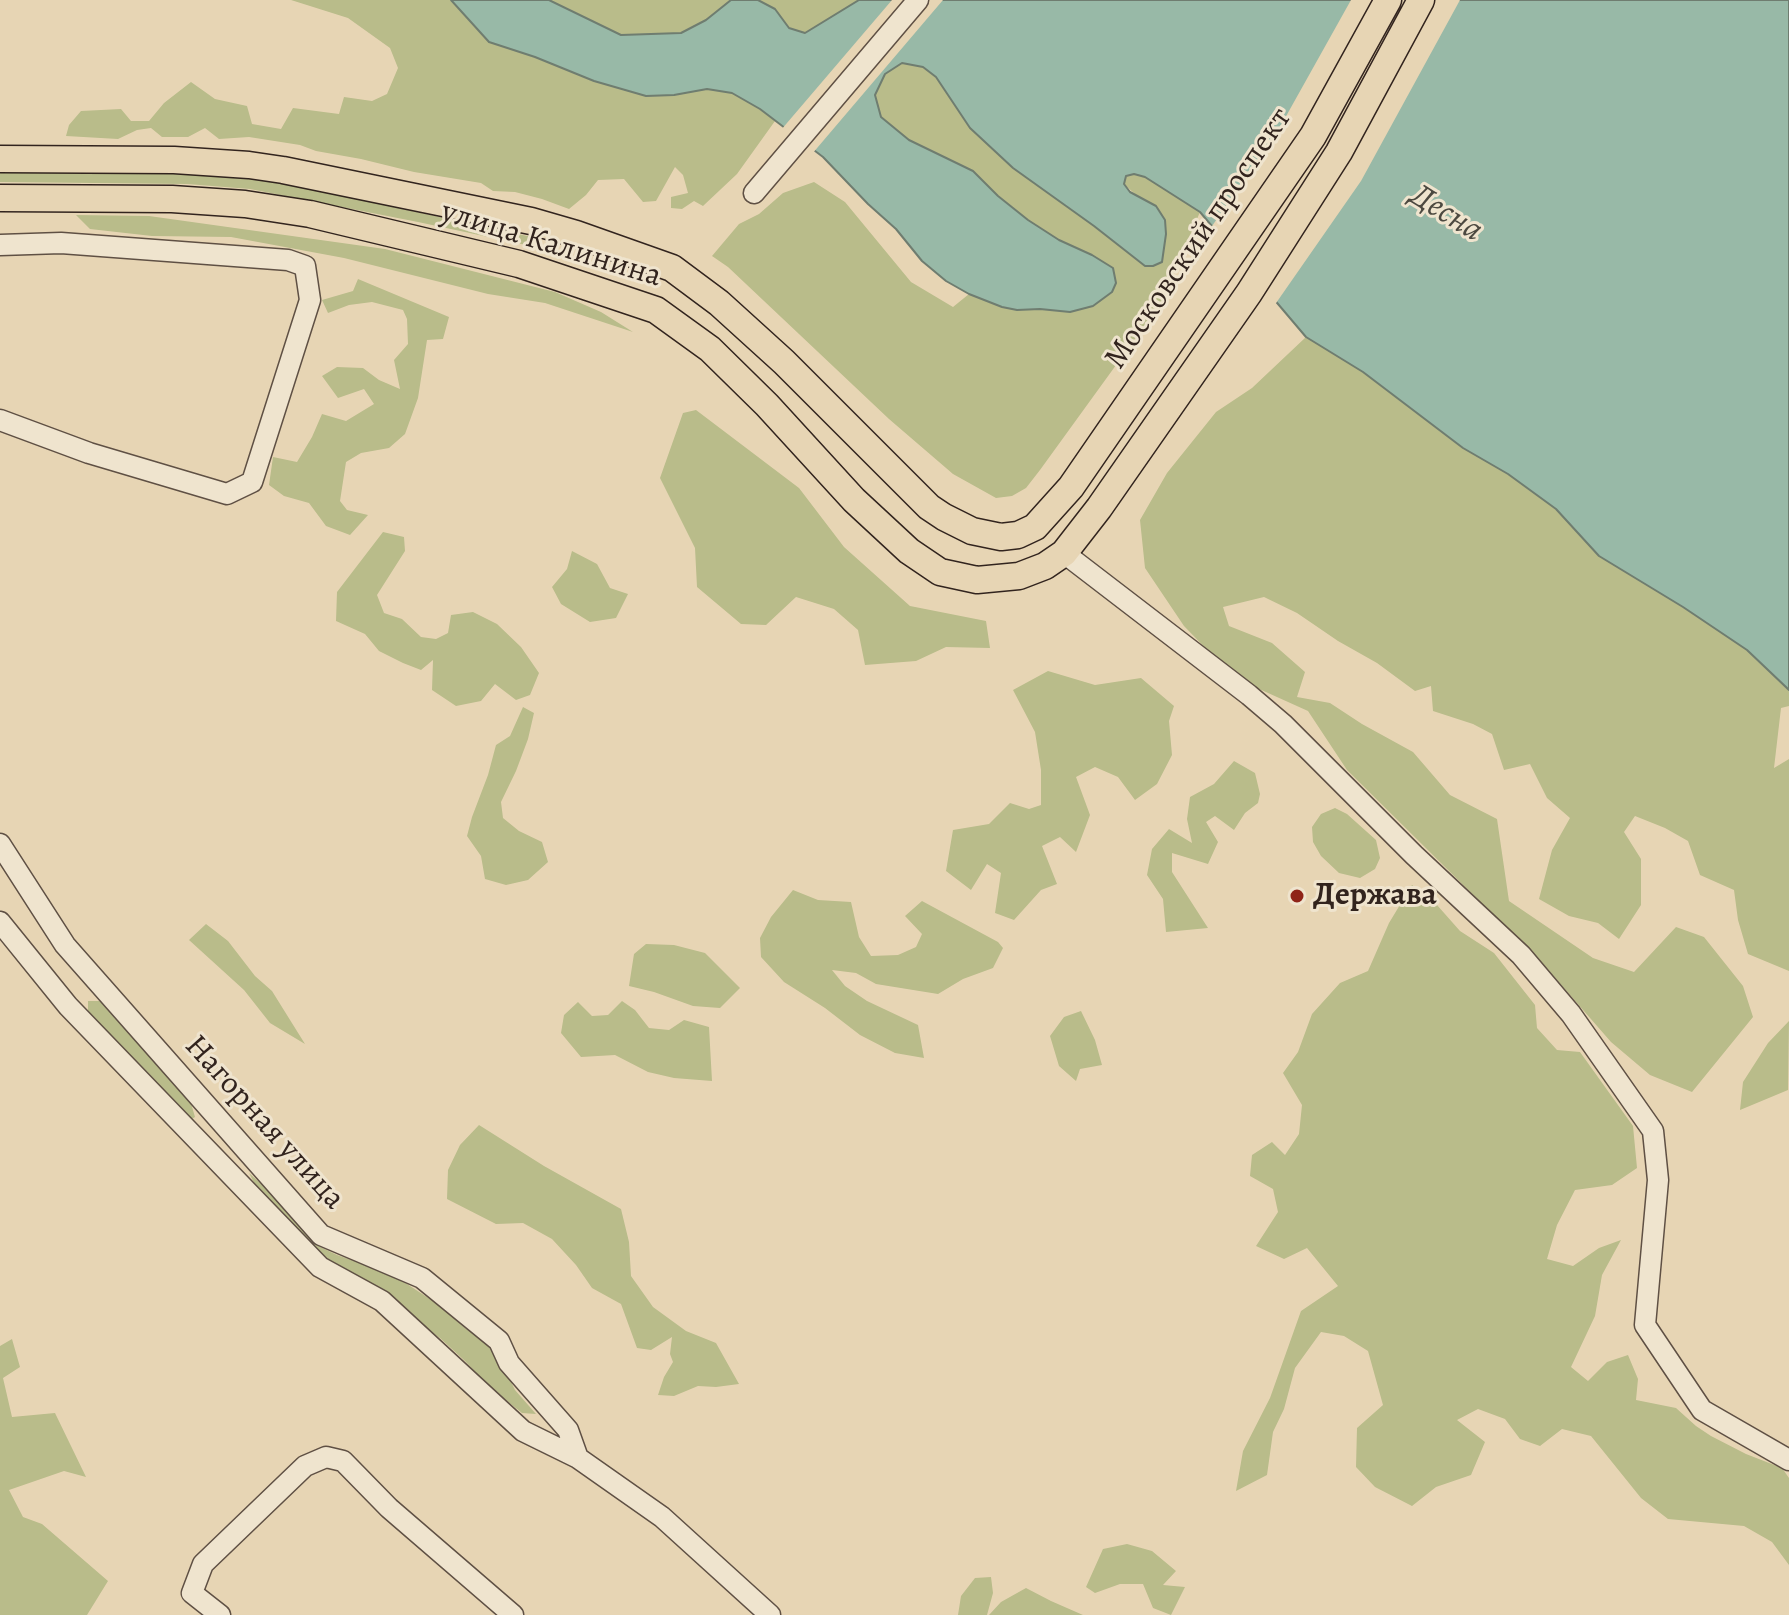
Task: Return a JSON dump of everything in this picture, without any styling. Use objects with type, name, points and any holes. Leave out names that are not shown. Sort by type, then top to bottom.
[{"type":"main road","name":"Московский проспект","points":[[1053,507],[1071,487],[1313,136],[1388,0]]},
{"type":"main road","name":"Московский проспект","points":[[1099,508],[1249,293],[1339,152],[1421,0]]},
{"type":"main road","name":"улица Калинина","points":[[0,159],[145,160],[249,165],[318,176],[531,221],[576,234],[672,268],[719,303],[784,362],[907,487],[944,517],[972,531],[1001,537],[1018,535],[1035,527],[1053,507]]},
{"type":"main road","name":"улица Калинина","points":[[0,198],[158,199],[256,205],[310,214],[519,264],[656,310],[710,349],[767,405],[854,500],[909,551],[940,572],[977,580],[1019,576],[1045,566],[1064,553],[1099,508]]},
{"type":"street","points":[[757,190],[918,0]]},
{"type":"street","points":[[0,245],[61,243],[288,260],[305,266],[310,300],[252,482],[227,494],[89,453],[0,420]]},
{"type":"street","points":[[1064,553],[1283,724],[1414,855],[1521,955],[1571,1014],[1653,1131],[1658,1180],[1645,1325],[1702,1410],[1789,1460]]},
{"type":"street","name":"Нагорная улица","points":[[0,844],[65,945],[321,1235],[422,1278],[499,1341],[509,1363],[568,1430],[578,1458],[662,1517],[770,1615]]},
{"type":"street","points":[[0,922],[68,1006],[320,1267],[382,1301],[523,1431],[578,1458]]},
{"type":"street","points":[[220,1615],[192,1593],[203,1564],[305,1466],[326,1457],[343,1461],[389,1508],[513,1615]]},
{"type":"green space","points":[[291,0],[451,0],[489,42],[535,57],[732,93],[775,121],[737,174],[703,206],[694,201],[682,209],[671,208],[671,197],[688,193],[683,175],[675,167],[656,201],[643,202],[624,179],[598,180],[569,209],[515,192],[493,191],[481,183],[414,172],[300,145],[249,137],[219,139],[205,128],[188,137],[162,137],[151,128],[137,130],[118,139],[66,136],[69,125],[81,111],[121,109],[131,121],[149,121],[164,103],[191,82],[215,99],[247,106],[252,124],[281,129],[293,108],[339,114],[344,97],[372,101],[387,94],[398,68],[390,48],[348,18]]},
{"type":"green space","points":[[549,0],[731,0],[706,20],[681,33],[620,35]]},
{"type":"green space","points":[[758,0],[859,0],[805,34],[789,28],[775,9]]},
{"type":"green space","points":[[902,63],[922,66],[936,77],[970,128],[1013,168],[1145,266],[1162,262],[1163,250],[1136,195],[1124,184],[1126,176],[1134,174],[1145,177],[1200,212],[1161,303],[1040,470],[1026,488],[1012,496],[996,498],[953,474],[889,419],[728,267],[712,256],[739,224],[759,214],[783,193],[814,182],[845,202],[911,282],[953,307],[969,294],[1017,310],[1070,312],[1092,255],[1059,240],[1028,220],[973,171],[909,140],[881,117],[875,95],[885,74]]},
{"type":"green space","points":[[0,172],[198,174],[282,183],[532,237],[542,244],[526,245],[250,189],[187,184],[0,182]]},
{"type":"green space","points":[[76,215],[149,216],[385,249],[555,292],[601,312],[633,332],[545,303],[488,294],[344,258],[231,237],[152,236],[90,229]]},
{"type":"green space","points":[[358,279],[449,317],[443,339],[427,340],[418,398],[405,434],[389,448],[361,453],[346,462],[340,501],[347,510],[368,515],[350,535],[326,526],[309,503],[284,496],[269,485],[273,457],[297,462],[322,414],[346,421],[374,404],[364,389],[338,398],[322,376],[337,367],[363,368],[379,380],[400,389],[394,360],[408,344],[407,319],[403,310],[372,302],[349,305],[328,313],[322,300],[353,291]]},
{"type":"green space","points":[[1306,337],[1363,372],[1463,448],[1508,474],[1556,509],[1599,556],[1747,650],[1789,690],[1789,706],[1781,708],[1774,768],[1789,759],[1789,971],[1748,954],[1738,920],[1734,890],[1700,875],[1688,841],[1635,816],[1624,832],[1641,859],[1641,905],[1619,939],[1598,923],[1569,916],[1539,899],[1552,850],[1570,818],[1547,798],[1530,764],[1504,770],[1492,734],[1473,724],[1433,711],[1431,686],[1415,691],[1377,663],[1297,613],[1264,597],[1223,607],[1229,626],[1272,643],[1305,672],[1297,697],[1330,703],[1413,752],[1450,795],[1497,819],[1509,901],[1593,958],[1634,972],[1676,927],[1704,937],[1743,986],[1753,1017],[1692,1092],[1650,1075],[1611,1042],[1542,963],[1347,770],[1308,711],[1257,688],[1219,662],[1184,626],[1145,568],[1140,520],[1167,473],[1216,412],[1252,388]]},
{"type":"green space","points":[[696,410],[799,488],[844,547],[910,606],[986,621],[990,648],[946,647],[916,661],[865,665],[858,630],[834,609],[796,597],[766,625],[741,624],[697,587],[695,548],[660,478],[683,413]]},
{"type":"green space","points":[[383,532],[404,537],[405,551],[377,595],[384,613],[402,619],[421,637],[436,639],[448,633],[451,615],[473,612],[497,624],[521,647],[539,673],[530,695],[516,700],[495,684],[481,701],[456,706],[432,690],[433,660],[421,670],[403,663],[379,651],[365,634],[336,621],[337,592]]},
{"type":"green space","points":[[572,551],[597,564],[610,588],[628,594],[616,618],[590,622],[561,604],[552,587],[567,569]]},
{"type":"green space","points":[[1048,671],[1095,685],[1141,678],[1174,706],[1169,721],[1172,755],[1157,784],[1135,800],[1118,777],[1095,767],[1076,777],[1090,815],[1076,852],[1060,837],[1042,846],[1057,884],[1041,890],[1014,920],[995,913],[1001,873],[987,864],[971,890],[946,871],[953,830],[989,824],[1010,803],[1029,809],[1041,805],[1041,770],[1035,732],[1013,690]]},
{"type":"green space","points":[[523,707],[534,713],[528,739],[501,802],[503,818],[519,831],[542,842],[548,862],[528,880],[506,885],[485,879],[481,856],[467,836],[496,745],[510,736]]},
{"type":"green space","points":[[1234,761],[1255,773],[1260,794],[1258,803],[1245,813],[1234,830],[1215,816],[1206,822],[1218,842],[1208,864],[1172,853],[1172,872],[1208,928],[1166,932],[1163,899],[1147,875],[1152,849],[1169,829],[1192,843],[1187,819],[1190,797],[1214,784]]},
{"type":"green space","points":[[1335,808],[1347,814],[1376,840],[1380,858],[1375,869],[1360,878],[1339,873],[1321,856],[1313,842],[1312,827],[1321,814]]},
{"type":"green space","points":[[1412,885],[1437,905],[1460,931],[1494,953],[1535,1005],[1537,1028],[1557,1050],[1580,1052],[1633,1126],[1637,1168],[1612,1185],[1575,1190],[1557,1225],[1547,1259],[1573,1266],[1599,1248],[1621,1240],[1602,1275],[1595,1316],[1571,1367],[1588,1381],[1607,1362],[1628,1355],[1638,1379],[1636,1400],[1676,1408],[1711,1436],[1782,1468],[1789,1478],[1789,1565],[1772,1542],[1744,1526],[1668,1519],[1641,1498],[1591,1436],[1562,1429],[1540,1446],[1520,1439],[1505,1419],[1478,1409],[1457,1420],[1485,1442],[1471,1475],[1436,1487],[1412,1506],[1375,1487],[1356,1467],[1357,1428],[1383,1405],[1368,1351],[1344,1336],[1321,1332],[1295,1368],[1284,1409],[1273,1432],[1267,1475],[1236,1491],[1243,1451],[1270,1398],[1301,1311],[1338,1286],[1307,1248],[1284,1259],[1256,1246],[1278,1212],[1273,1189],[1250,1176],[1252,1155],[1272,1142],[1285,1155],[1299,1134],[1302,1105],[1283,1073],[1298,1052],[1312,1014],[1340,983],[1368,971],[1389,923]]},
{"type":"green space","points":[[793,890],[818,900],[851,902],[859,937],[871,956],[898,955],[916,947],[922,934],[905,916],[922,901],[998,942],[1003,948],[993,968],[963,979],[938,994],[876,984],[856,973],[832,970],[845,986],[867,1001],[918,1025],[924,1058],[895,1053],[860,1035],[784,982],[761,957],[760,938],[771,917]]},
{"type":"green space","points":[[206,924],[228,941],[255,976],[272,991],[305,1044],[270,1023],[244,990],[189,940]]},
{"type":"green space","points":[[646,944],[674,945],[705,953],[740,988],[720,1008],[693,1006],[629,986],[634,954]]},
{"type":"green space","points":[[88,1001],[102,1001],[190,1100],[195,1117],[187,1122],[88,1014]]},
{"type":"green space","points":[[622,1001],[635,1010],[649,1028],[669,1030],[684,1020],[709,1027],[712,1081],[648,1072],[615,1055],[581,1057],[561,1033],[564,1015],[578,1002],[592,1016],[608,1015]]},
{"type":"green space","points":[[1081,1011],[1095,1040],[1102,1065],[1080,1069],[1076,1081],[1059,1066],[1050,1036],[1064,1017]]},
{"type":"green space","points":[[1789,1021],[1788,1090],[1740,1110],[1743,1082],[1768,1043]]},
{"type":"green space","points":[[479,1125],[621,1209],[629,1242],[631,1276],[653,1307],[686,1331],[716,1343],[739,1384],[698,1386],[674,1396],[658,1395],[673,1362],[670,1354],[672,1337],[651,1350],[637,1348],[621,1304],[592,1288],[552,1239],[523,1223],[496,1224],[447,1199],[448,1170],[460,1145]]},
{"type":"green space","points":[[249,1173],[288,1208],[316,1245],[407,1284],[488,1343],[515,1390],[536,1414],[522,1413],[486,1384],[440,1338],[330,1266],[265,1204]]},
{"type":"green space","points":[[12,1339],[20,1367],[3,1378],[12,1417],[55,1413],[86,1477],[64,1471],[9,1490],[23,1517],[42,1524],[108,1581],[87,1615],[0,1615],[0,1346]]},
{"type":"green space","points":[[1127,1544],[1152,1551],[1176,1571],[1163,1585],[1185,1587],[1171,1615],[1153,1608],[1143,1584],[1120,1584],[1095,1593],[1086,1587],[1103,1549]]},
{"type":"green space","points":[[991,1577],[993,1593],[987,1615],[958,1615],[961,1596],[975,1578]]},
{"type":"green space","points":[[1026,1588],[1083,1615],[989,1615],[1001,1602]]},
{"type":"water","name":"Десна","points":[[451,0],[549,0],[621,35],[681,33],[706,20],[731,0],[758,0],[775,9],[789,28],[805,33],[859,0],[1789,0],[1789,690],[1747,650],[1599,556],[1556,509],[1508,474],[1463,448],[1363,372],[1306,337],[1200,212],[1145,177],[1134,174],[1126,176],[1124,184],[1130,192],[1156,206],[1165,220],[1162,262],[1153,266],[1145,266],[1013,168],[970,128],[936,77],[923,67],[902,63],[885,74],[875,95],[881,117],[909,140],[973,171],[1028,220],[1113,268],[1116,283],[1112,292],[1093,306],[1070,312],[1002,307],[946,281],[922,261],[896,229],[823,157],[760,109],[732,93],[707,89],[646,96],[594,81],[489,42]]},
{"type":"pier","points":[[892,0],[943,0],[812,154],[781,130]]},
{"type":"pier","points":[[1351,0],[1460,0],[1361,181],[1274,306],[1210,229],[1280,127]]},
{"type":"place","name":"Держава","points":[[1297,896]]}]
